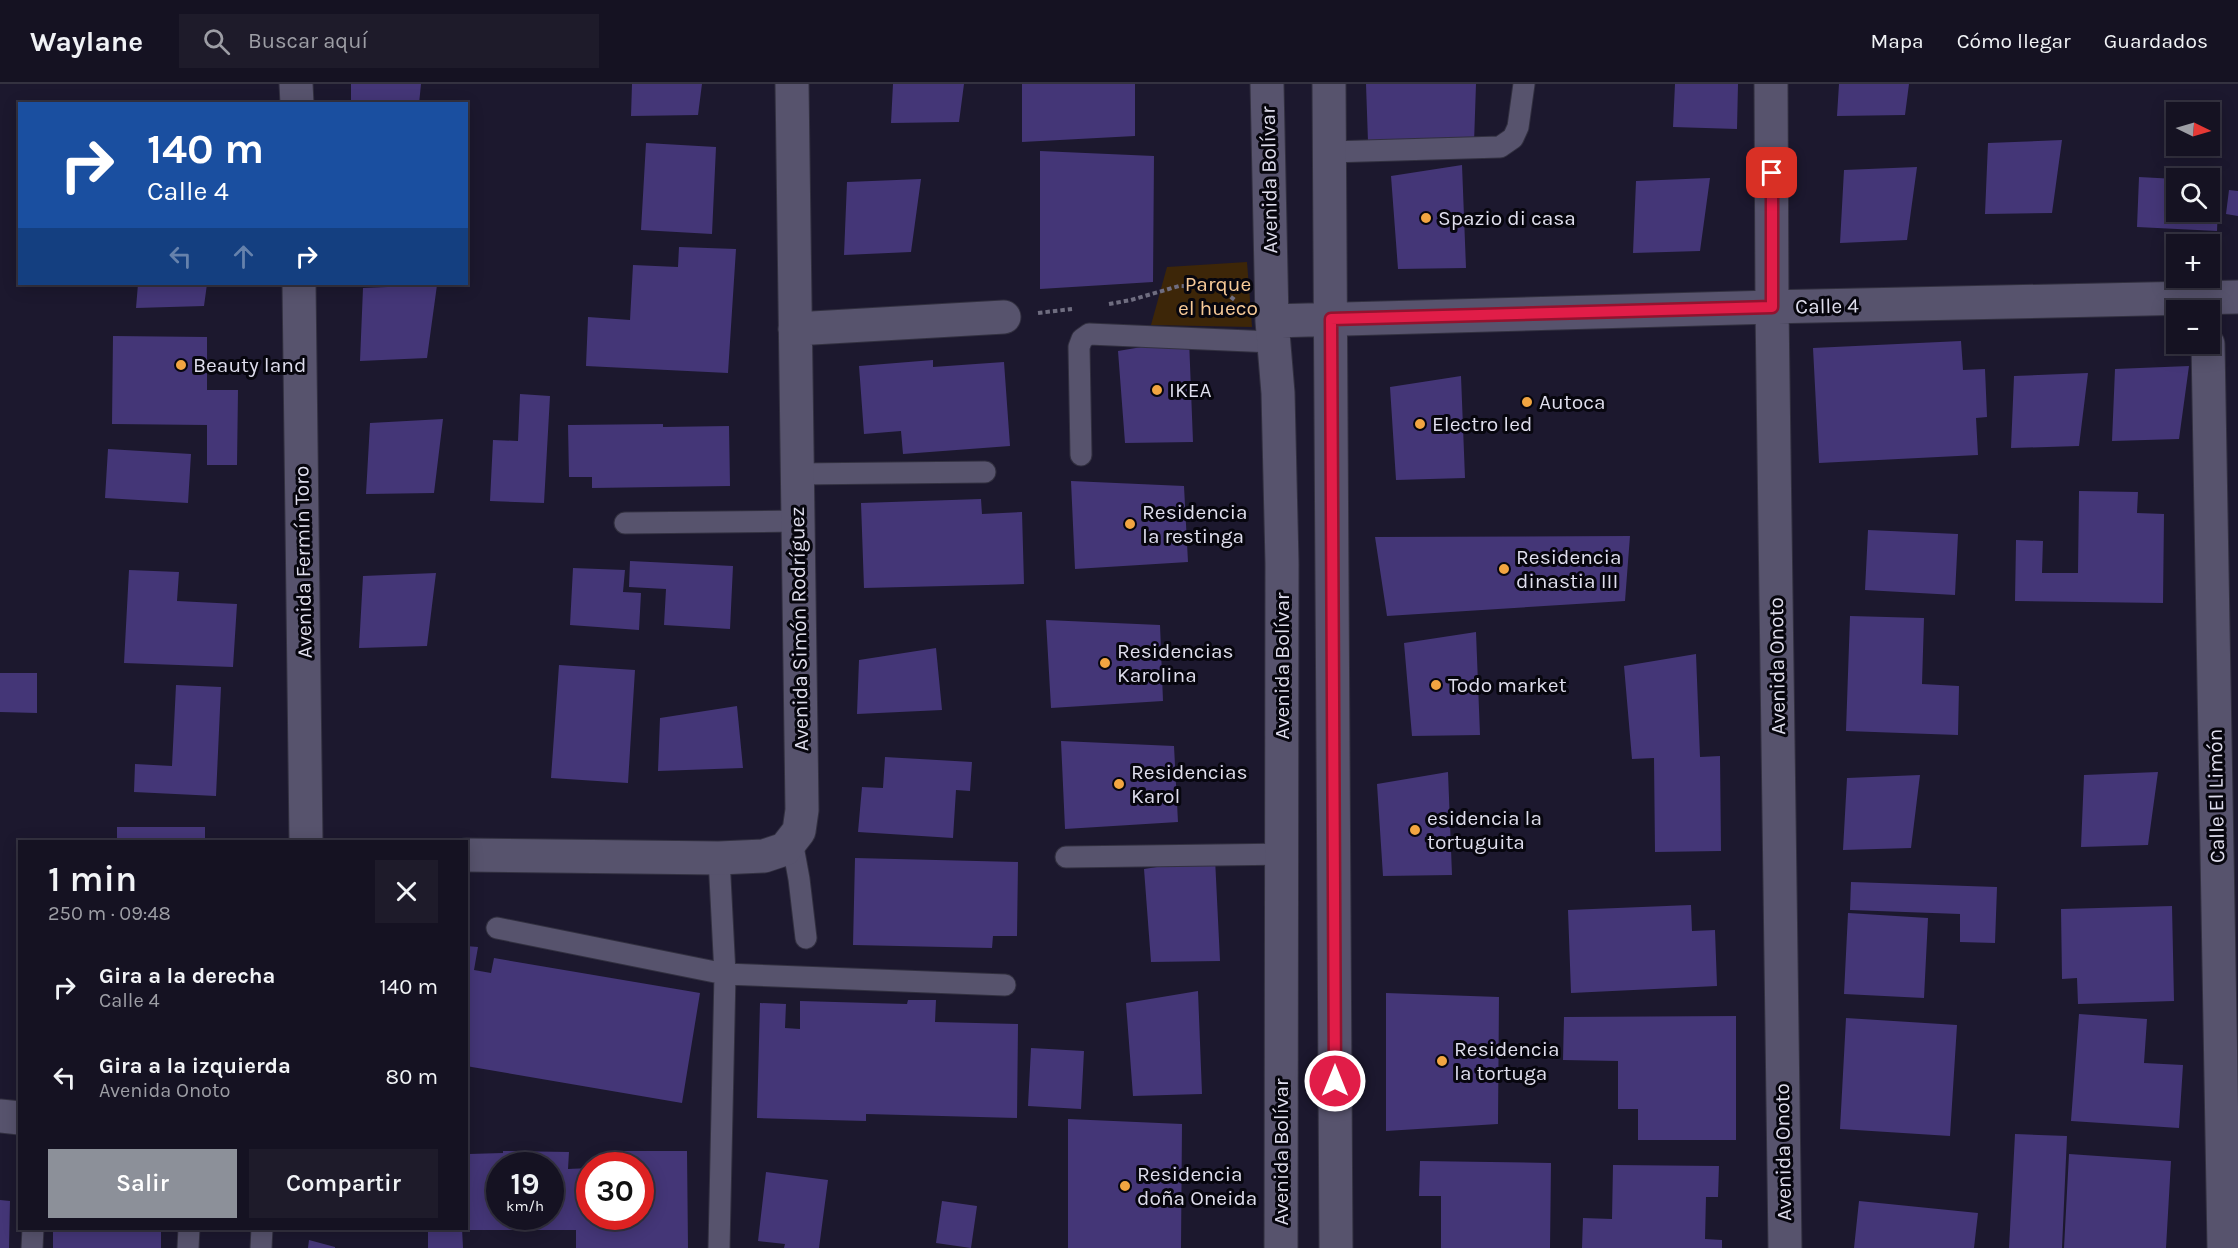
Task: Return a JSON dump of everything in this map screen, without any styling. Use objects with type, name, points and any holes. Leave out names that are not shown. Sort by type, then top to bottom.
[{"type":"street","points":[[296,84],[297,102]]},
{"type":"street","name":"Avenida Simón Rodríguez","points":[[792,84],[802,810],[799,831],[792,841]]},
{"type":"street","name":"Avenida Bolívar","points":[[1267,84],[1282,563],[1281,1248]]},
{"type":"street","points":[[1329,84],[1336,1248]]},
{"type":"street","name":"Avenida Onoto","points":[[1771,84],[1785,1248]]},
{"type":"street","name":"Avenida Fermín Toro","points":[[299,285],[306,840]]},
{"type":"street","name":"Calle 4","points":[[1273,332],[1331,319],[1772,307],[2166,303]]},
{"type":"street","points":[[795,329],[1005,317]]},
{"type":"street","name":"Calle El Limón","points":[[2208,354],[2224,1248]]},
{"type":"street","points":[[468,855],[719,858],[764,856],[785,849],[792,841]]},
{"type":"street","points":[[0,1116],[18,1118]]},
{"type":"lane","points":[[1330,152],[1500,147],[1513,138],[1518,127],[1524,84]]},
{"type":"lane","points":[[1081,455],[1079,347],[1082,339],[1089,334],[1273,332]]},
{"type":"lane","points":[[797,474],[985,472]]},
{"type":"lane","points":[[625,523],[798,521]]},
{"type":"lane","points":[[792,841],[806,939]]},
{"type":"lane","points":[[1066,858],[1282,854]]},
{"type":"lane","points":[[719,858],[725,974],[719,1248]]},
{"type":"lane","points":[[497,928],[725,974],[1005,985]]},
{"type":"lane","points":[[33,1230],[33,1248]]},
{"type":"lane","points":[[189,1230],[189,1248]]},
{"type":"lane","points":[[261,1248],[262,1230]]},
{"type":"path","points":[[1100,305],[1131,300],[1179,286],[1218,287],[1273,332]]},
{"type":"path","points":[[1005,317],[1079,308]]},
{"type":"green space","name":"Parque el hueco","points":[[1247,262],[1252,327],[1151,325],[1167,267]]},
{"type":"building","points":[[351,84],[421,84],[419,102],[351,102]]},
{"type":"building","points":[[632,84],[702,84],[698,115],[631,116]]},
{"type":"building","points":[[893,84],[964,84],[959,122],[891,123]]},
{"type":"building","points":[[1022,84],[1135,84],[1135,136],[1022,142]]},
{"type":"building","points":[[1366,84],[1476,84],[1474,143],[1368,142]]},
{"type":"building","points":[[1675,84],[1738,84],[1737,129],[1673,127]]},
{"type":"building","points":[[1839,84],[1909,84],[1905,115],[1837,116]]},
{"type":"building","points":[[2062,140],[2052,213],[1985,214],[1988,143]]},
{"type":"building","points":[[646,143],[716,147],[712,234],[641,230]]},
{"type":"building","points":[[1040,151],[1154,156],[1153,282],[1040,289]]},
{"type":"building","points":[[1462,165],[1466,268],[1398,269],[1391,176]]},
{"type":"building","points":[[1917,167],[1907,240],[1840,243],[1844,170]]},
{"type":"building","points":[[2139,177],[2166,178],[2166,222],[2217,222],[2217,231],[2137,227]]},
{"type":"building","points":[[1710,178],[1700,251],[1633,253],[1636,181]]},
{"type":"building","points":[[921,179],[911,252],[844,255],[847,182]]},
{"type":"building","points":[[2229,190],[2238,191],[2238,216],[2226,214]]},
{"type":"building","points":[[679,247],[736,249],[728,373],[586,366],[588,317],[630,320],[633,265],[678,267]]},
{"type":"building","points":[[138,285],[207,285],[204,306],[136,308]]},
{"type":"building","points":[[437,285],[427,358],[360,361],[363,288]]},
{"type":"building","points":[[113,336],[207,337],[207,390],[238,390],[237,465],[207,465],[207,425],[112,424]]},
{"type":"building","points":[[1189,339],[1193,442],[1125,443],[1118,351]]},
{"type":"building","points":[[1961,341],[1963,370],[1985,369],[1987,417],[1976,418],[1978,455],[1819,463],[1813,348]]},
{"type":"building","points":[[933,360],[933,367],[1004,362],[1010,446],[903,454],[901,431],[864,434],[859,366]]},
{"type":"building","points":[[2189,366],[2179,439],[2112,441],[2115,369]]},
{"type":"building","points":[[2088,373],[2079,446],[2011,448],[2014,376]]},
{"type":"building","points":[[1461,376],[1465,478],[1396,480],[1390,387]]},
{"type":"building","points":[[520,394],[550,396],[544,503],[490,501],[493,440],[518,441]]},
{"type":"building","points":[[443,419],[434,493],[366,494],[370,423]]},
{"type":"building","points":[[663,424],[663,427],[729,426],[730,486],[592,488],[592,477],[569,477],[568,425]]},
{"type":"building","points":[[108,449],[191,454],[188,503],[105,498]]},
{"type":"building","name":"Residencia la restinga","points":[[1071,481],[1184,486],[1188,562],[1075,569]]},
{"type":"building","points":[[2079,491],[2138,492],[2137,513],[2164,514],[2163,603],[2015,601],[2016,540],[2043,541],[2042,573],[2078,573]]},
{"type":"building","points":[[981,499],[982,514],[1022,512],[1024,584],[864,588],[861,503]]},
{"type":"building","points":[[1868,530],[1958,534],[1955,595],[1865,590]]},
{"type":"building","name":"Residencia dinastia III","points":[[1630,536],[1625,601],[1387,616],[1375,537]]},
{"type":"building","points":[[630,561],[733,566],[730,629],[664,625],[666,589],[629,587]]},
{"type":"building","points":[[573,568],[625,570],[623,592],[641,593],[639,630],[570,625]]},
{"type":"building","points":[[129,570],[179,572],[177,601],[237,604],[233,667],[124,663]]},
{"type":"building","points":[[436,573],[427,646],[359,648],[363,576]]},
{"type":"building","points":[[1850,616],[1924,618],[1922,684],[1959,686],[1958,735],[1846,731]]},
{"type":"building","name":"Residencias Karolina","points":[[1046,620],[1160,625],[1163,701],[1051,708]]},
{"type":"building","points":[[1476,632],[1480,735],[1412,736],[1404,643]]},
{"type":"building","points":[[936,648],[942,710],[857,714],[859,660]]},
{"type":"building","points":[[1696,654],[1700,757],[1720,756],[1721,851],[1655,852],[1654,758],[1632,759],[1624,666]]},
{"type":"building","points":[[559,665],[635,670],[628,783],[551,778]]},
{"type":"building","points":[[0,673],[37,673],[37,713],[0,712]]},
{"type":"building","points":[[176,685],[221,687],[216,796],[134,792],[135,764],[172,766]]},
{"type":"building","points":[[737,706],[743,768],[658,771],[660,718]]},
{"type":"building","name":"Residencias Karol","points":[[1061,741],[1174,746],[1178,822],[1065,829]]},
{"type":"building","points":[[885,757],[972,762],[970,791],[956,790],[953,838],[858,832],[862,787],[883,788]]},
{"type":"building","name":"esidencia la tortuguita","points":[[1448,772],[1452,875],[1383,876],[1377,784]]},
{"type":"building","points":[[2158,772],[2148,845],[2081,847],[2084,775]]},
{"type":"building","points":[[1920,775],[1911,848],[1843,850],[1847,778]]},
{"type":"building","points":[[117,827],[205,827],[205,840],[117,840]]},
{"type":"building","points":[[855,858],[1018,862],[1017,936],[993,936],[992,948],[853,945]]},
{"type":"building","points":[[1215,858],[1220,961],[1151,962],[1144,869]]},
{"type":"building","points":[[1851,882],[1997,887],[1995,943],[1960,942],[1960,914],[1850,910]]},
{"type":"building","points":[[1691,905],[1692,931],[1715,930],[1717,986],[1571,993],[1568,910]]},
{"type":"building","points":[[2172,906],[2174,1001],[2078,1004],[2077,978],[2062,979],[2061,909]]},
{"type":"building","points":[[1848,913],[1928,918],[1924,998],[1844,994]]},
{"type":"building","points":[[468,946],[478,947],[474,970],[491,973],[494,958],[700,993],[682,1103],[468,1066]]},
{"type":"building","points":[[1198,991],[1202,1094],[1133,1096],[1126,1003]]},
{"type":"building","name":"Residencia la tortuga","points":[[1386,993],[1499,997],[1498,1124],[1386,1131]]},
{"type":"building","points":[[908,1000],[936,1000],[935,1022],[1018,1024],[1017,1118],[866,1114],[866,1121],[757,1118],[760,1003],[786,1004],[785,1028],[800,1029],[800,1001],[907,1004]]},
{"type":"building","points":[[2079,1014],[2147,1019],[2144,1063],[2183,1065],[2179,1128],[2071,1121]]},
{"type":"building","points":[[1736,1016],[1736,1140],[1638,1140],[1638,1109],[1618,1109],[1618,1061],[1563,1060],[1564,1017]]},
{"type":"building","points":[[1846,1018],[1957,1025],[1950,1136],[1840,1129]]},
{"type":"building","points":[[1031,1048],[1084,1051],[1081,1109],[1028,1106]]},
{"type":"building","name":"Residencia doña Oneida","points":[[1068,1119],[1182,1124],[1181,1248],[1068,1248]]},
{"type":"building","points":[[2015,1134],[2067,1136],[2062,1248],[2009,1248]]},
{"type":"building","points":[[503,1151],[569,1152],[568,1169],[576,1169],[576,1230],[564,1230],[564,1152]]},
{"type":"building","points":[[622,1151],[687,1151],[688,1248],[576,1248],[576,1230],[654,1230],[654,1152]]},
{"type":"building","points":[[469,1154],[486,1154],[486,1230],[468,1230]]},
{"type":"building","points":[[2069,1154],[2171,1161],[2166,1248],[2064,1248]]},
{"type":"building","points":[[1420,1161],[1551,1163],[1550,1248],[1441,1248],[1441,1196],[1419,1196]]},
{"type":"building","points":[[1613,1165],[1719,1166],[1718,1197],[1706,1197],[1705,1239],[1722,1240],[1722,1248],[1582,1248],[1583,1218],[1612,1219]]},
{"type":"building","points":[[766,1172],[828,1180],[819,1248],[784,1248],[785,1244],[758,1241]]},
{"type":"building","points":[[0,1200],[10,1201],[9,1248],[0,1248]]},
{"type":"building","points":[[942,1201],[977,1206],[971,1248],[936,1243]]},
{"type":"building","points":[[1859,1201],[1978,1213],[1974,1248],[1854,1248]]},
{"type":"building","points":[[53,1230],[161,1230],[161,1248],[53,1248]]},
{"type":"building","points":[[428,1230],[462,1230],[463,1248],[428,1248]]},
{"type":"building","points":[[309,1240],[335,1247],[335,1248],[308,1248]]},
{"type":"place","name":"Spazio di casa","points":[[1426,218]]},
{"type":"place","name":"Beauty land","points":[[181,365]]},
{"type":"place","name":"IKEA","points":[[1157,390]]},
{"type":"place","name":"Autoca","points":[[1527,402]]},
{"type":"place","name":"Electro led","points":[[1420,424]]},
{"type":"place","name":"Residencia la restinga","points":[[1130,524]]},
{"type":"place","name":"Residencia dinastia III","points":[[1504,569]]},
{"type":"place","name":"Residencias Karolina","points":[[1105,663]]},
{"type":"place","name":"Todo market","points":[[1436,685]]},
{"type":"place","name":"Residencias Karol","points":[[1119,784]]},
{"type":"place","name":"esidencia la tortuguita","points":[[1415,830]]},
{"type":"place","name":"Residencia la tortuga","points":[[1442,1061]]},
{"type":"place","name":"Residencia doña Oneida","points":[[1125,1186]]},
{"type":"route","points":[[1335,1081],[1331,319],[1772,307],[1772,173]]}]
